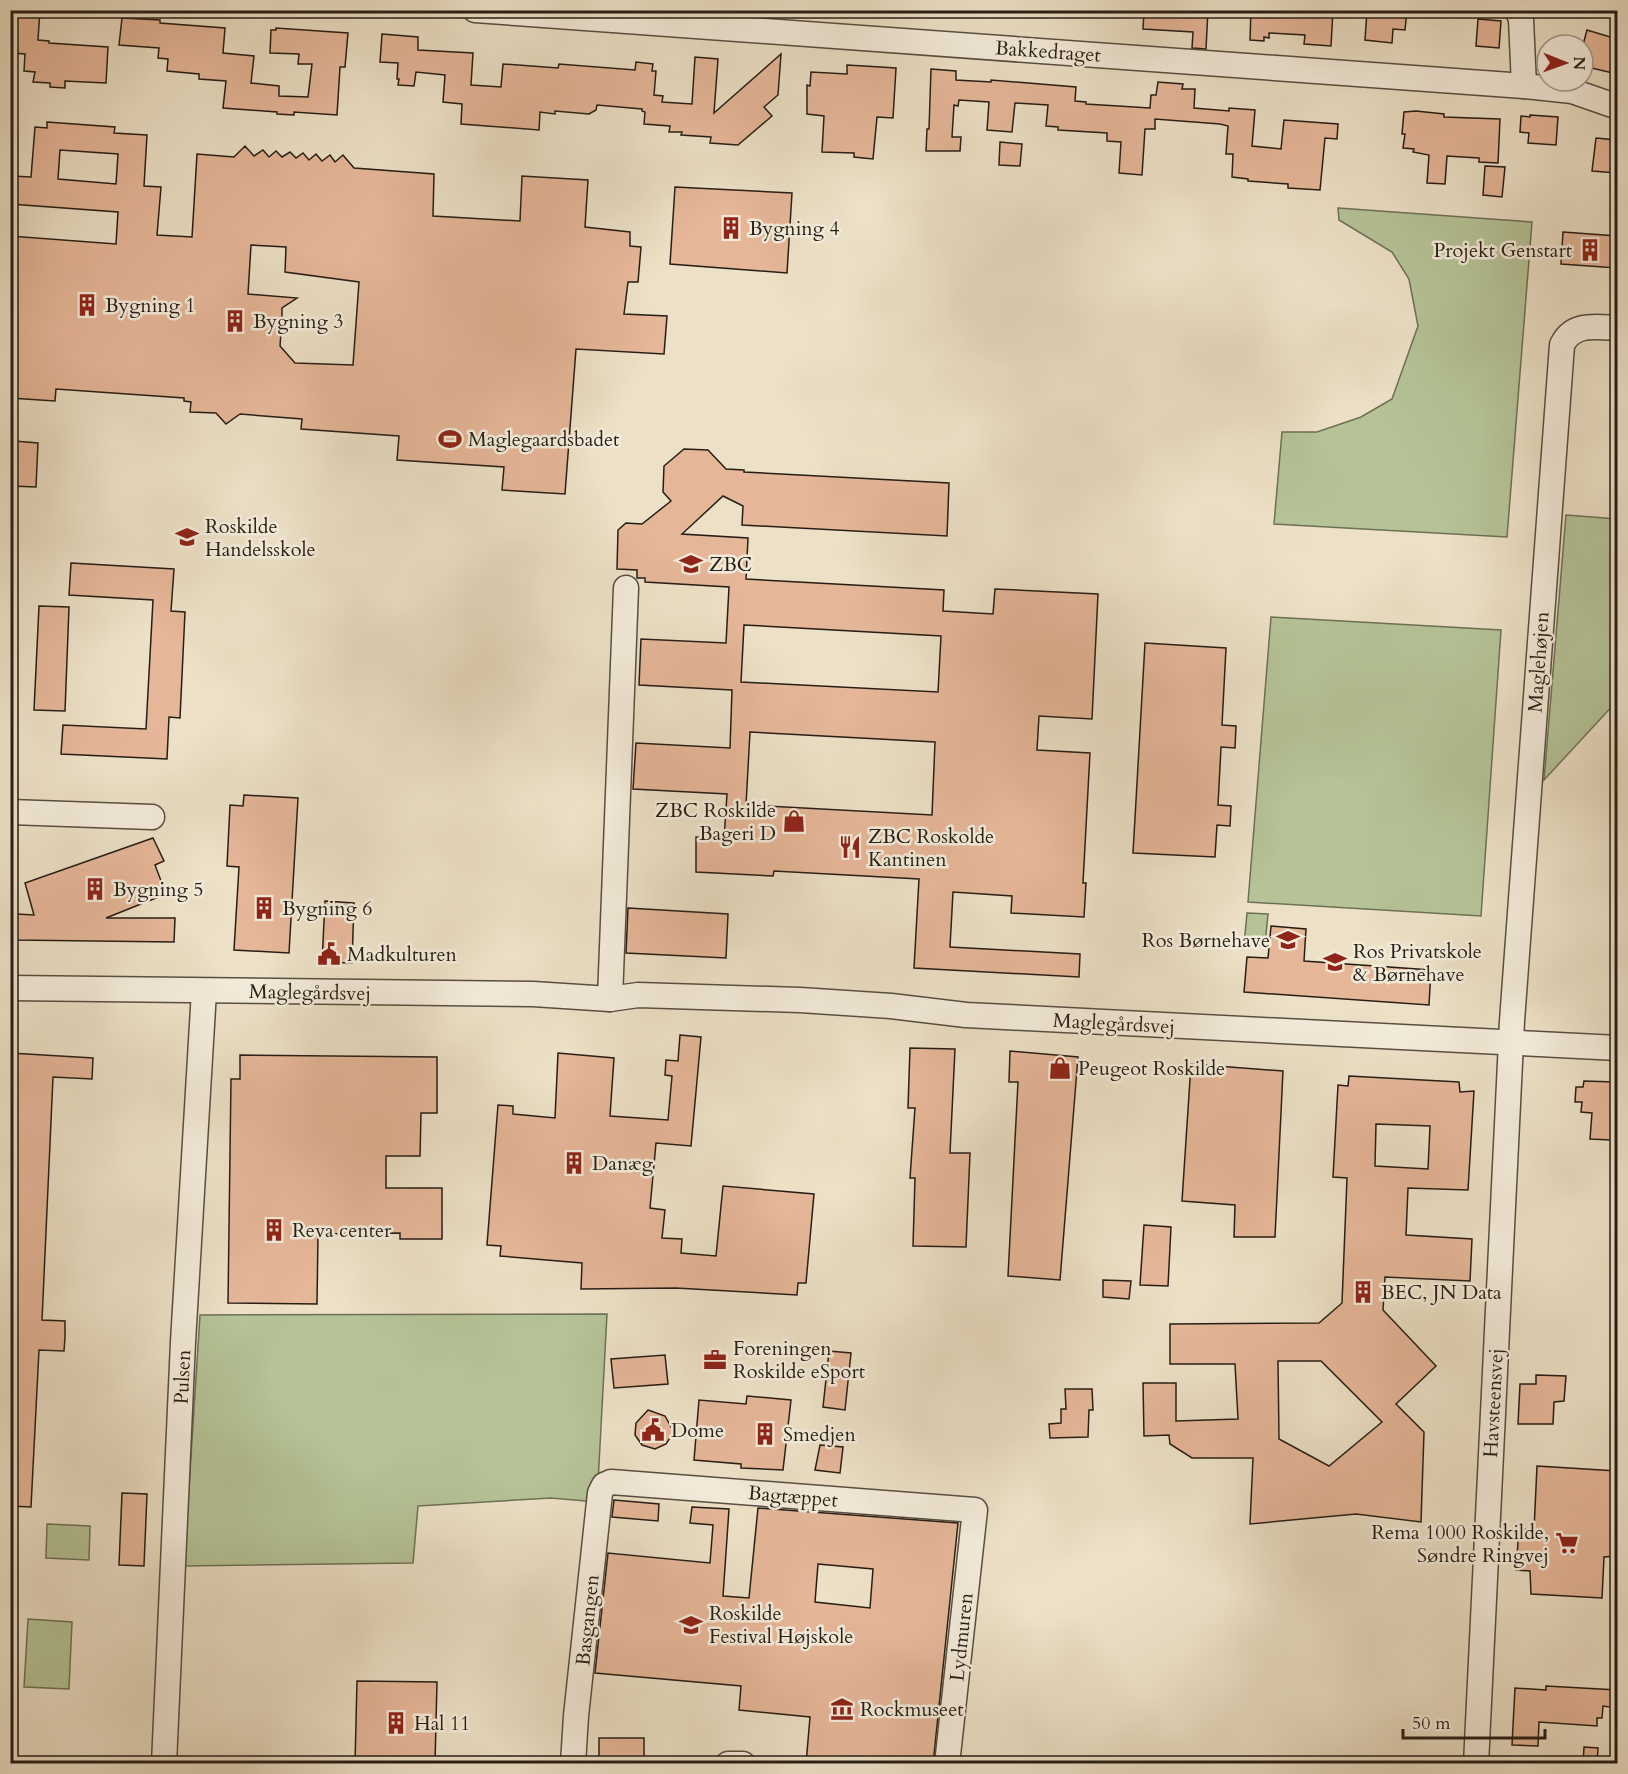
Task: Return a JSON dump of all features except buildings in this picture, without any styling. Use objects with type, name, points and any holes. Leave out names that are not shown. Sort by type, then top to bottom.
[{"type":"street","name":"Bakkedraget","points":[[476,10],[1524,86],[1572,91],[1617,107]]},
{"type":"street","points":[[1516,10],[1521,19],[1524,86]]},
{"type":"street","name":"Maglehøjen","points":[[1511,1043],[1562,345],[1566,337],[1583,327],[1617,328]]},
{"type":"street","points":[[610,999],[626,588]]},
{"type":"street","points":[[10,812],[152,817]]},
{"type":"street","name":"Maglegårdsvej","points":[[10,988],[533,994],[610,999],[638,995],[800,1000],[891,1006],[966,1015],[1617,1048]]},
{"type":"street","name":"Pulsen","points":[[164,1764],[183,1353],[204,990]]},
{"type":"street","name":"Havsteensvej","points":[[1476,1764],[1511,1043]]},
{"type":"street","name":"Bagtæppet","points":[[611,1482],[975,1510]]},
{"type":"street","name":"Basgangen","points":[[573,1764],[600,1493],[604,1485],[611,1482]]},
{"type":"street","name":"Lydmuren","points":[[947,1764],[975,1510]]},
{"type":"green space","points":[[1338,208],[1532,222],[1507,537],[1274,524],[1282,432],[1317,432],[1361,417],[1392,399],[1418,326],[1409,279],[1392,252],[1339,220]]},
{"type":"green space","points":[[1566,515],[1617,519],[1617,701],[1544,780]]},
{"type":"green space","points":[[1271,617],[1501,630],[1481,916],[1248,902]]},
{"type":"green space","points":[[1247,913],[1268,914],[1265,945],[1244,946]]},
{"type":"green space","points":[[607,1314],[597,1502],[551,1498],[418,1506],[413,1563],[184,1566],[200,1315]]},
{"type":"green space","points":[[47,1524],[90,1526],[89,1560],[46,1558]]},
{"type":"green space","points":[[28,1619],[72,1622],[69,1689],[24,1687]]},
{"type":"place","name":"Bygning 4","points":[[731,228]]},
{"type":"place","name":"Projekt Genstart","points":[[1590,250]]},
{"type":"place","name":"Bygning 1","points":[[87,305]]},
{"type":"place","name":"Bygning 3","points":[[235,321]]},
{"type":"place","name":"Maglegaardsbadet","points":[[450,439]]},
{"type":"place","name":"Roskilde Handelsskole","points":[[187,537]]},
{"type":"place","name":"ZBC","points":[[691,564]]},
{"type":"place","name":"ZBC Roskilde Bageri D","points":[[794,821]]},
{"type":"place","name":"ZBC Roskolde Kantinen","points":[[850,847]]},
{"type":"place","name":"Bygning 5","points":[[95,889]]},
{"type":"place","name":"Bygning 6","points":[[264,908]]},
{"type":"place","name":"Ros Børnehave","points":[[1288,940]]},
{"type":"place","name":"Madkulturen","points":[[329,954]]},
{"type":"place","name":"Ros Privatskole & Børnehave","points":[[1335,962]]},
{"type":"place","name":"Peugeot Roskilde","points":[[1060,1068]]},
{"type":"place","name":"Danæg","points":[[574,1163]]},
{"type":"place","name":"Reva center","points":[[274,1230]]},
{"type":"place","name":"BEC, JN Data","points":[[1363,1292]]},
{"type":"place","name":"Foreningen Roskilde eSport","points":[[715,1360]]},
{"type":"place","name":"Dome","points":[[653,1430]]},
{"type":"place","name":"Smedjen","points":[[765,1434]]},
{"type":"place","name":"Rema 1000 Roskilde, Søndre Ringvej","points":[[1567,1543]]},
{"type":"place","name":"Roskilde Festival Højskole","points":[[691,1625]]},
{"type":"place","name":"Rockmuseet","points":[[842,1709]]},
{"type":"place","name":"Hal 11","points":[[396,1723]]}]
